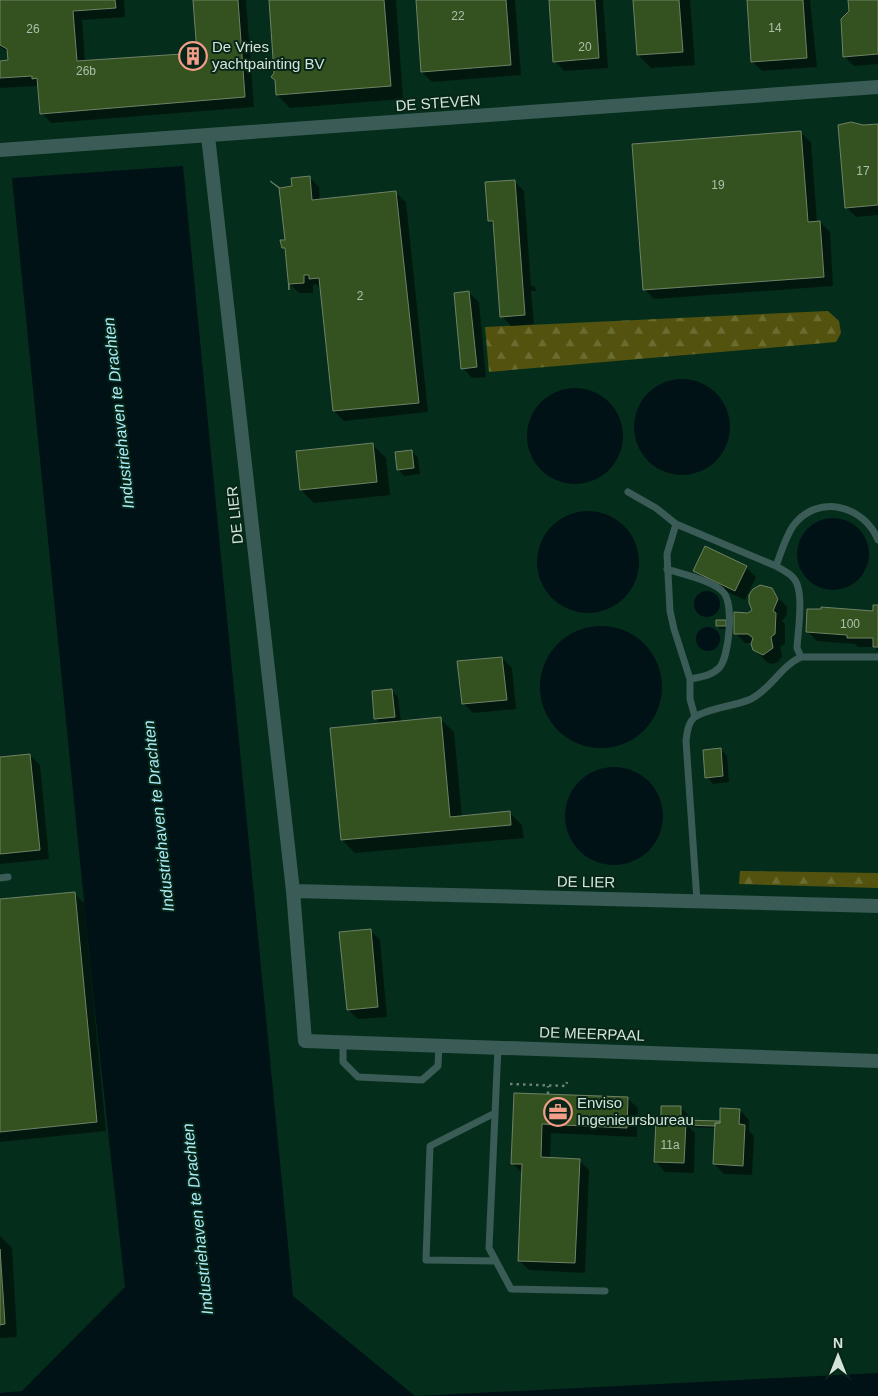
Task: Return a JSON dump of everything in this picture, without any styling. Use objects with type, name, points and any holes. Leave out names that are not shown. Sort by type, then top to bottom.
[{"type":"street","name":"DE STEVEN","points":[[0,150],[878,87]]},
{"type":"street","name":"DE LIER","points":[[208,136],[293,891],[305,1040]]},
{"type":"street","name":"DE LIER","points":[[293,891],[878,906]]},
{"type":"street","name":"DE MEERPAAL","points":[[305,1040],[878,1061]]},
{"type":"lane","points":[[628,492],[656,508],[676,524],[776,566],[790,574],[797,582],[797,648],[801,657]]},
{"type":"lane","points":[[776,566],[793,526],[812,511],[823,507],[841,508],[858,514],[868,521],[878,540]]},
{"type":"lane","points":[[676,524],[669,541],[667,569],[674,629],[690,679],[690,699],[695,717]]},
{"type":"lane","points":[[667,569],[713,585],[725,594],[728,601],[729,630],[723,662],[714,673],[690,679]]},
{"type":"lane","points":[[697,901],[686,741],[688,727],[695,717],[750,699],[762,692],[792,661],[801,657],[878,657]]},
{"type":"lane","points":[[0,878],[8,877]]},
{"type":"lane","points":[[343,1042],[343,1062],[358,1077],[422,1080],[438,1066],[439,1045]]},
{"type":"lane","points":[[498,1047],[489,1248],[511,1289],[605,1291]]},
{"type":"lane","points":[[495,1113],[430,1146],[426,1260],[496,1261]]},
{"type":"path","points":[[510,1084],[566,1086],[567,1082]]},
{"type":"path","points":[[548,1086],[548,1094]]},
{"type":"shaded area","points":[[0,0],[878,0],[878,1396],[0,1396]]},
{"type":"green space","points":[[828,311],[839,321],[841,333],[836,342],[489,372],[485,327]]},
{"type":"green space","points":[[740,871],[878,873],[878,888],[739,884]]},
{"type":"water","name":"Industriehaven te Drachten","points":[[183,166],[293,1296],[415,1396],[0,1396],[0,1393],[22,1391],[125,1287],[94,1002],[12,178]]},
{"type":"water","points":[[682,379],[700,383],[716,393],[726,409],[730,427],[726,445],[716,461],[700,471],[682,475],[664,471],[648,461],[638,445],[634,427],[638,409],[648,393],[664,383]]},
{"type":"water","points":[[575,388],[593,392],[609,402],[619,418],[623,436],[619,454],[609,470],[593,480],[575,484],[557,480],[541,470],[531,454],[527,436],[531,418],[541,402],[557,392]]},
{"type":"water","points":[[588,511],[607,515],[624,526],[635,543],[639,562],[635,581],[624,598],[607,609],[588,613],[569,609],[552,598],[541,581],[537,562],[541,543],[552,526],[569,515]]},
{"type":"water","points":[[840,518],[859,528],[867,540],[869,554],[867,568],[859,580],[847,588],[826,590],[807,580],[799,568],[797,547],[807,528],[819,520]]},
{"type":"water","points":[[707,591],[716,595],[720,604],[716,613],[707,617],[698,613],[694,604],[698,595]]},
{"type":"water","points":[[601,626],[624,631],[644,644],[657,664],[662,687],[657,710],[644,730],[624,743],[601,748],[578,743],[558,730],[545,710],[540,687],[545,664],[558,644],[578,631]]},
{"type":"water","points":[[708,627],[717,630],[720,639],[717,648],[708,651],[699,648],[696,639],[699,630]]},
{"type":"water","points":[[614,767],[633,770],[649,781],[660,797],[663,816],[660,835],[649,851],[633,862],[614,865],[595,862],[579,851],[568,835],[565,816],[568,797],[579,781],[595,770]]},
{"type":"water","points":[[878,1373],[878,1396],[415,1396]]},
{"type":"building","name":"De Vries yachtpainting BV","points":[[0,0],[115,0],[116,8],[73,11],[77,61],[197,53],[193,0],[238,0],[245,97],[40,114],[37,78],[32,79],[32,76],[0,78],[0,61],[8,60],[7,49],[0,45]]},
{"type":"building","points":[[269,0],[384,0],[391,86],[276,95],[275,80],[271,77],[274,73]]},
{"type":"building","points":[[416,0],[506,0],[511,65],[421,72]]},
{"type":"building","points":[[549,0],[595,0],[599,58],[553,62]]},
{"type":"building","points":[[633,0],[679,0],[683,52],[637,55]]},
{"type":"building","points":[[747,0],[803,0],[807,58],[751,62]]},
{"type":"building","points":[[848,0],[878,0],[878,54],[843,57],[841,19],[849,11]]},
{"type":"building","points":[[851,122],[863,125],[878,124],[878,205],[845,208],[838,125]]},
{"type":"building","points":[[801,131],[808,222],[820,221],[824,277],[643,290],[632,144]]},
{"type":"building","points":[[310,176],[312,200],[396,191],[419,403],[333,411],[319,278],[309,279],[309,275],[304,275],[304,283],[289,284],[289,290],[285,248],[282,248],[280,240],[285,240],[279,188],[270,181],[280,188],[292,186],[291,178]]},
{"type":"building","points":[[515,180],[525,315],[500,317],[493,221],[488,221],[485,182]]},
{"type":"building","points":[[469,291],[477,367],[461,369],[454,293]]},
{"type":"building","points":[[373,443],[377,482],[300,490],[296,451]]},
{"type":"building","points":[[412,450],[414,468],[397,470],[395,452]]},
{"type":"building","points":[[705,546],[747,566],[735,591],[693,571]]},
{"type":"building","points":[[760,585],[772,588],[778,599],[773,611],[776,613],[775,634],[771,637],[773,648],[763,655],[753,650],[751,644],[753,638],[748,634],[734,634],[734,612],[748,613],[752,610],[749,603],[749,595],[753,589]]},
{"type":"building","points":[[873,605],[878,605],[878,647],[873,647],[873,638],[847,638],[847,635],[806,632],[807,609],[821,609],[821,607],[873,611]]},
{"type":"building","points":[[716,620],[726,620],[726,626],[716,626]]},
{"type":"building","points":[[502,657],[507,700],[462,704],[457,661]]},
{"type":"building","points":[[392,689],[395,717],[374,719],[372,691]]},
{"type":"building","points":[[441,717],[450,817],[510,811],[511,825],[341,840],[330,728]]},
{"type":"building","points":[[721,748],[723,776],[705,778],[703,750]]},
{"type":"building","points":[[30,754],[40,850],[0,854],[0,757]]},
{"type":"building","points":[[75,892],[97,1122],[0,1132],[0,899]]},
{"type":"building","points":[[371,929],[378,1007],[347,1010],[339,932]]},
{"type":"building","points":[[514,1093],[628,1097],[627,1128],[542,1124],[541,1157],[580,1159],[575,1263],[518,1261],[522,1164],[511,1164]]},
{"type":"building","points":[[661,1106],[681,1106],[681,1122],[686,1122],[684,1163],[654,1162],[656,1121],[661,1121]]},
{"type":"building","points":[[720,1108],[740,1109],[739,1124],[745,1125],[743,1166],[713,1164],[715,1123],[720,1123]]},
{"type":"building","points":[[628,1118],[661,1119],[661,1121],[656,1121],[656,1124],[627,1122]]},
{"type":"building","points":[[681,1120],[720,1121],[720,1123],[715,1123],[715,1126],[686,1125],[686,1122],[681,1122]]},
{"type":"building","points":[[0,1249],[5,1324],[0,1325]]},
{"type":"place","name":"De Vries yachtpainting BV","points":[[193,56]]},
{"type":"place","name":"Enviso Ingenieursbureau","points":[[558,1112]]}]
